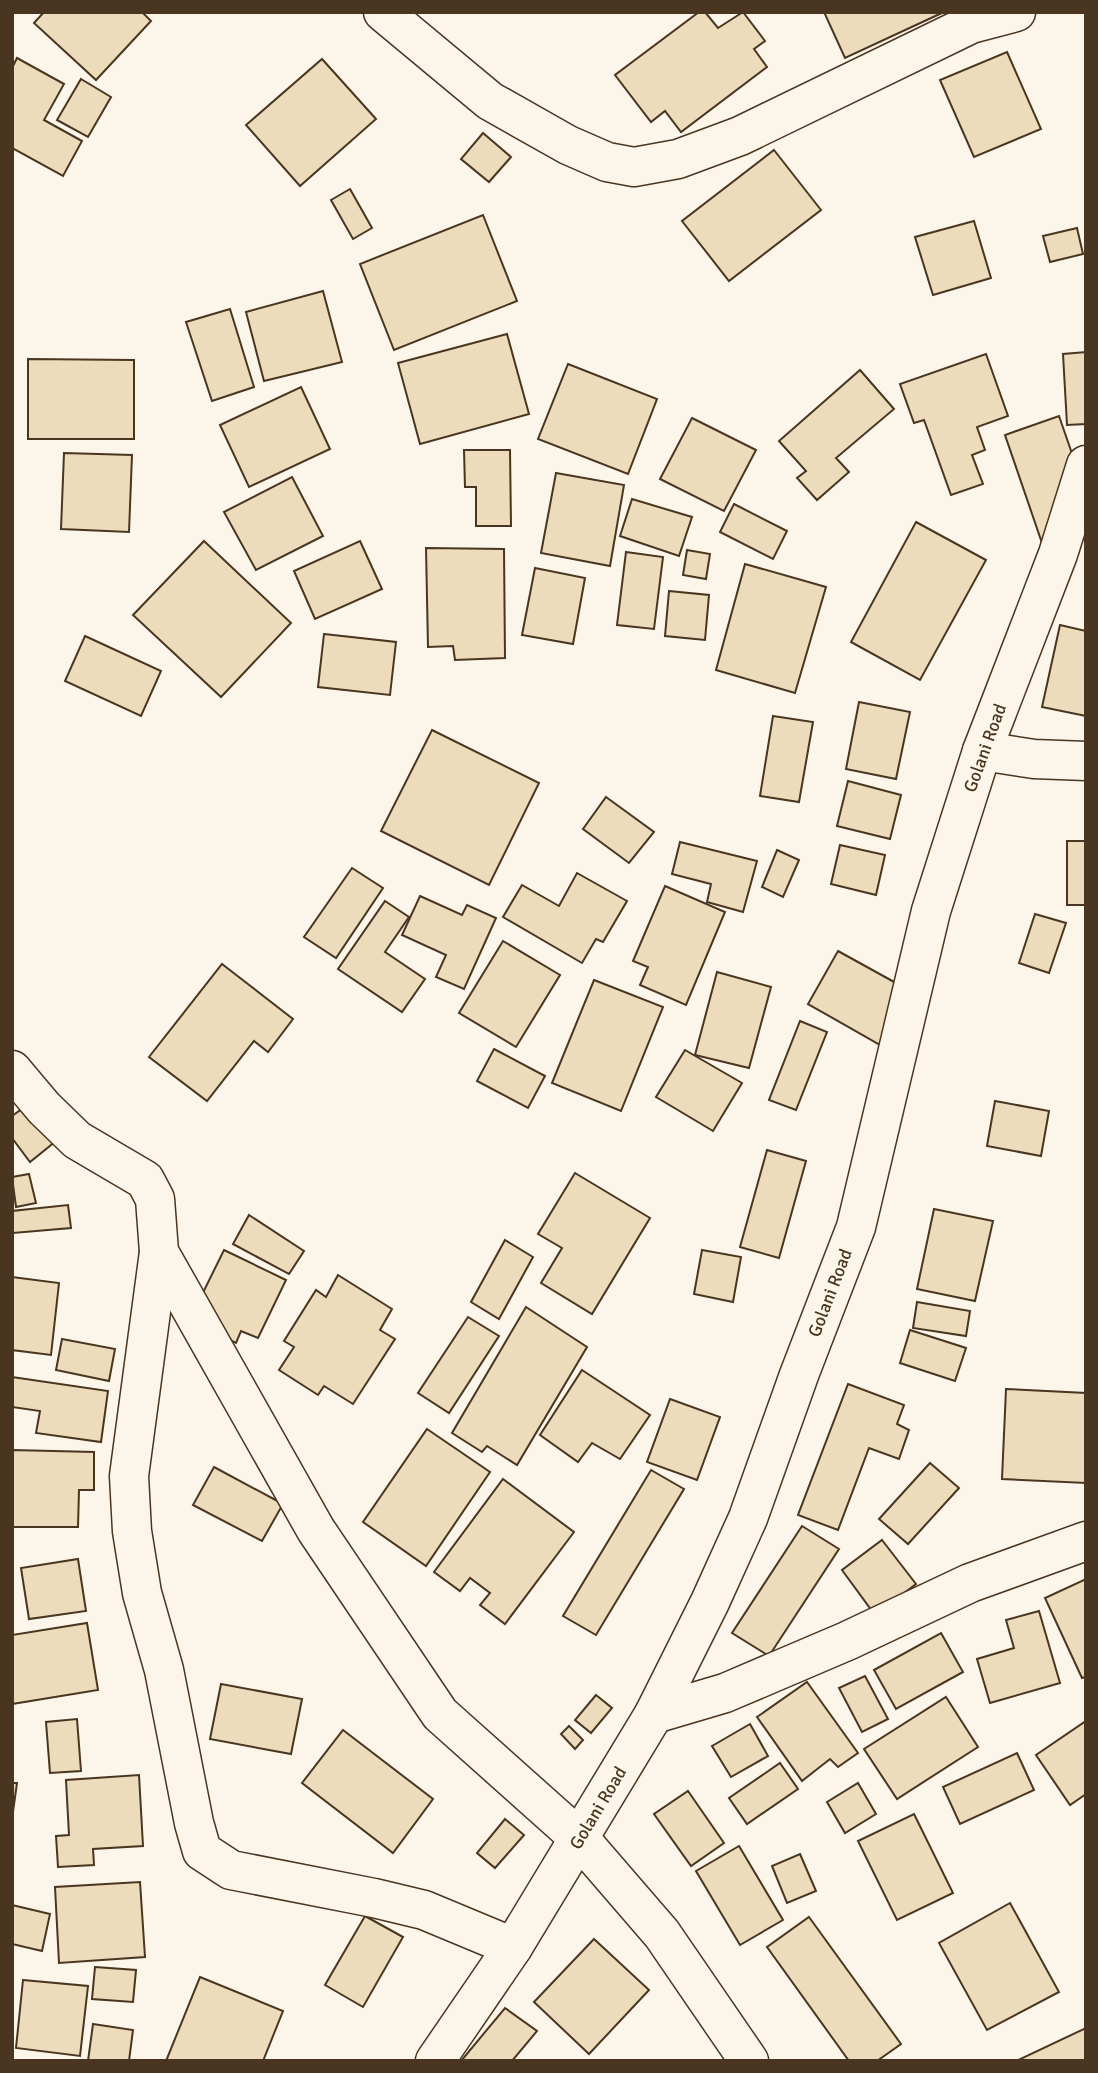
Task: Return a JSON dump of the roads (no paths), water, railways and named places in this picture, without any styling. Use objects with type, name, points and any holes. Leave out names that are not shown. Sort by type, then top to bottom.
[{"type":"street","points":[[383,12],[490,101],[568,145],[607,162],[634,167],[678,159],[740,136],[971,24],[1016,12]]},
{"type":"street","name":"Golani Road","points":[[435,2061],[513,1947],[654,1714],[748,1518],[856,1227],[931,911],[982,751],[1058,554],[1086,465]]},
{"type":"street","points":[[982,751],[1086,761]]},
{"type":"street","points":[[12,1070],[44,1108],[77,1140],[145,1180],[155,1199],[159,1252],[129,1476],[132,1531],[142,1593],[164,1670],[202,1851],[231,1870],[424,1910],[513,1947]]},
{"type":"street","points":[[159,1252],[316,1531],[440,1714],[580,1839],[662,1934],[749,2061]]},
{"type":"street","points":[[654,1714],[725,1693],[847,1641],[970,1583],[1086,1541]]}]
